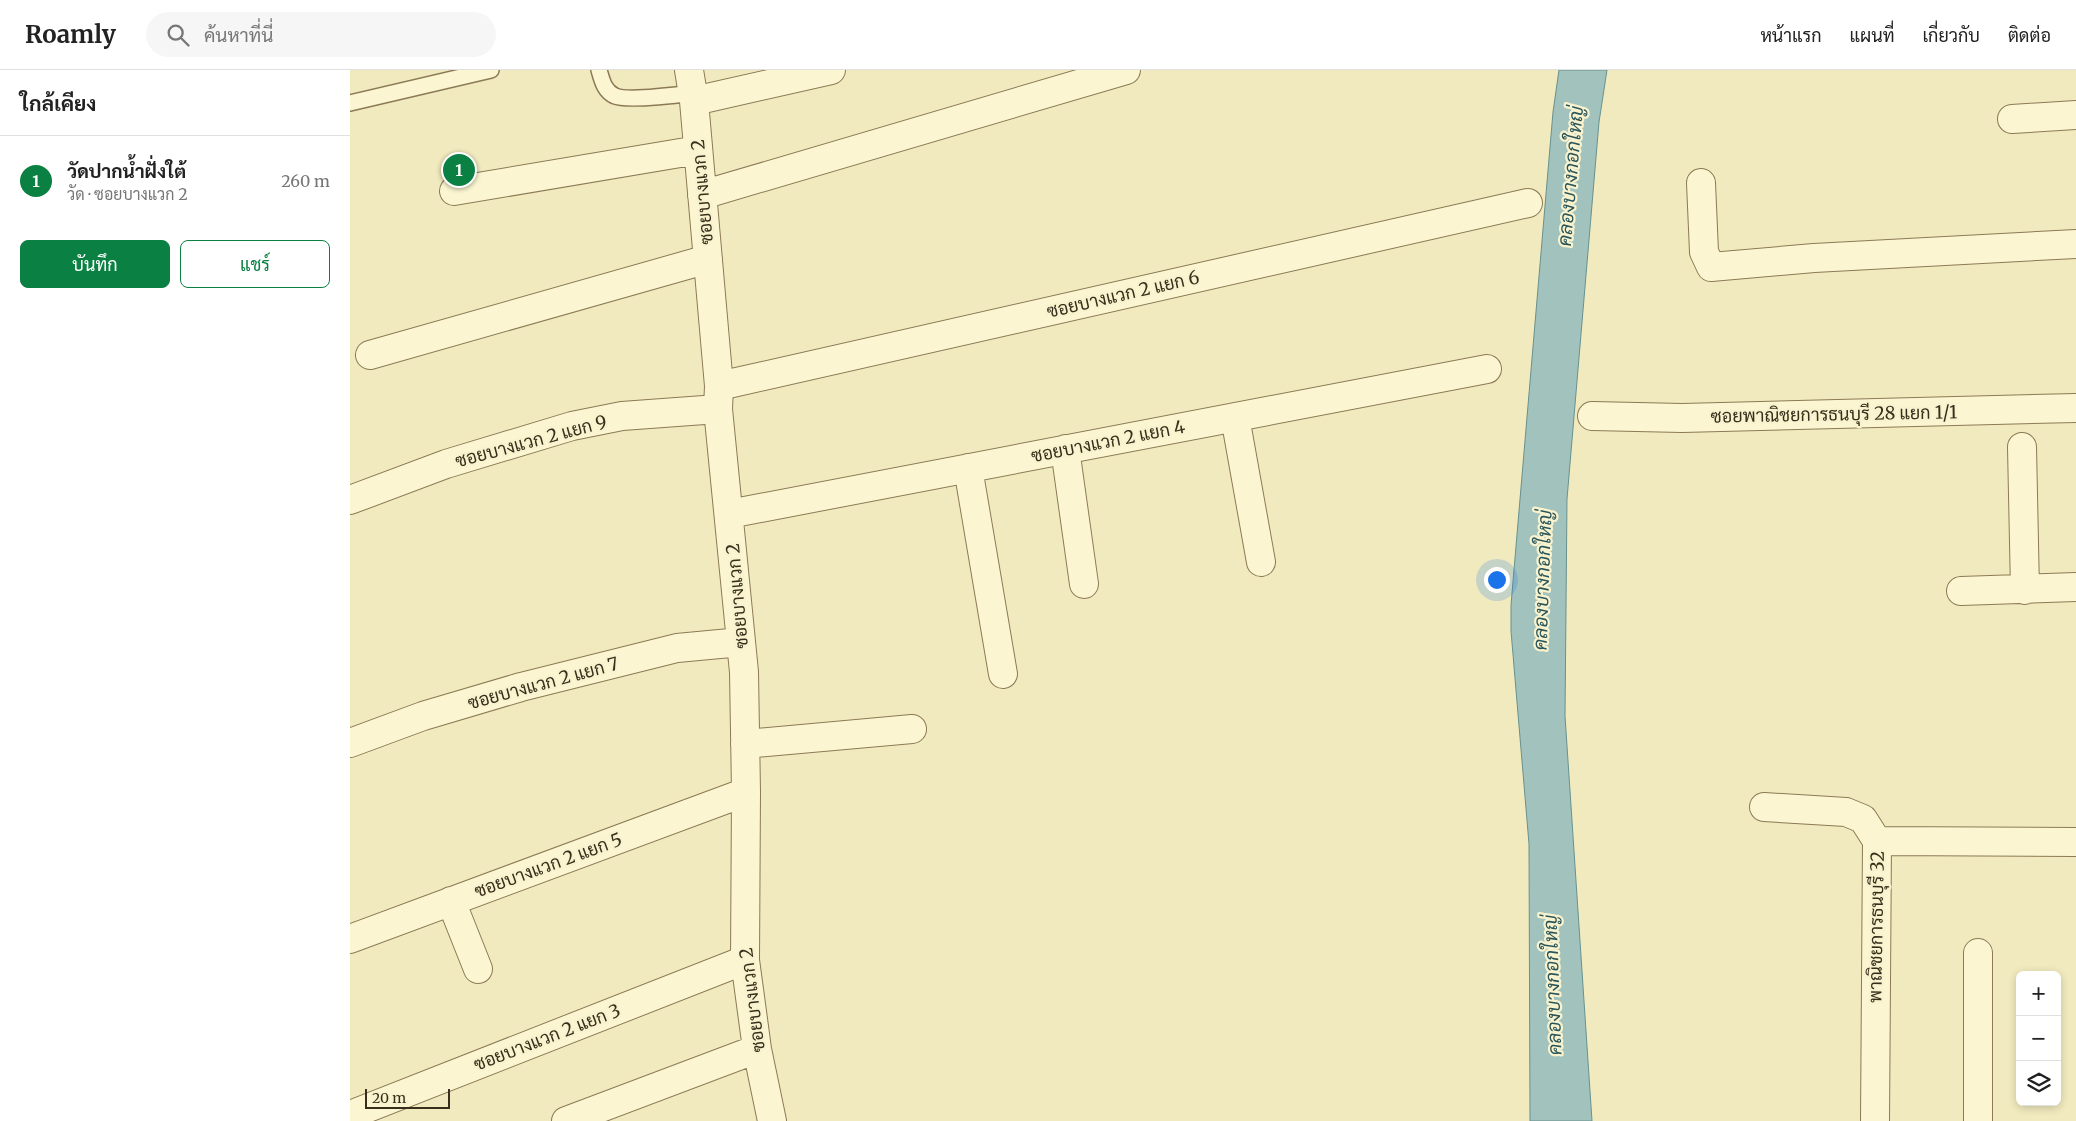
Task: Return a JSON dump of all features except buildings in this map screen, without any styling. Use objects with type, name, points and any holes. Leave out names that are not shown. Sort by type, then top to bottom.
[{"type":"street","points":[[692,88],[831,70]]},
{"type":"street","points":[[702,195],[1126,70]]},
{"type":"street","name":"ซอยบางแวก 2","points":[[692,88],[741,642],[746,792],[745,960],[757,1049],[772,1121]]},
{"type":"street","points":[[2012,119],[2076,115]]},
{"type":"street","points":[[454,191],[698,150]]},
{"type":"street","points":[[1701,183],[1704,252],[1711,267],[1814,258],[2076,244]]},
{"type":"street","name":"ซอยบางแวก 2 แยก 6","points":[[718,398],[1528,203]]},
{"type":"street","points":[[370,355],[708,259]]},
{"type":"street","name":"ซอยบางแวก 2 แยก 4","points":[[730,514],[1486,369]]},
{"type":"street","name":"ซอยบางแวก 2 แยก 9","points":[[350,500],[446,464],[572,426],[718,398]]},
{"type":"street","name":"ซอยพาณิชยการธนบุรี 28 แยก 1/1","points":[[1592,416],[1682,418],[2076,408]]},
{"type":"street","points":[[1235,417],[1261,562]]},
{"type":"street","points":[[2022,447],[2025,590]]},
{"type":"street","points":[[1065,449],[1084,584]]},
{"type":"street","points":[[968,468],[1003,674]]},
{"type":"street","points":[[1961,591],[2076,587]]},
{"type":"street","name":"ซอยบางแวก 2 แยก 7","points":[[350,743],[424,716],[521,687],[678,648],[741,642]]},
{"type":"street","points":[[745,744],[912,729]]},
{"type":"street","name":"ซอยบางแวก 2 แยก 5","points":[[350,939],[746,792]]},
{"type":"street","points":[[1764,806],[1846,812],[1863,819],[1877,841]]},
{"type":"street","name":"พาณิชยการธนบุรี 32","points":[[1875,1121],[1877,841],[2076,842]]},
{"type":"street","points":[[451,901],[478,969]]},
{"type":"street","points":[[1978,953],[1978,1121]]},
{"type":"street","name":"ซอยบางแวก 2 แยก 3","points":[[350,1115],[745,960]]},
{"type":"street","points":[[566,1121],[757,1049]]},
{"type":"lane","points":[[350,103],[491,70]]},
{"type":"lane","points":[[599,70],[605,88],[615,96],[651,98],[692,88]]},
{"type":"water","name":"คลองบางกอกใหญ่","points":[[1559,70],[1607,70],[1599,122],[1567,499],[1565,716],[1592,1121],[1530,1121],[1529,844],[1511,631],[1511,605],[1553,112]]},
{"type":"place","name":"วัดปากน้ำฝั่งใต้","points":[[459,170]]}]
